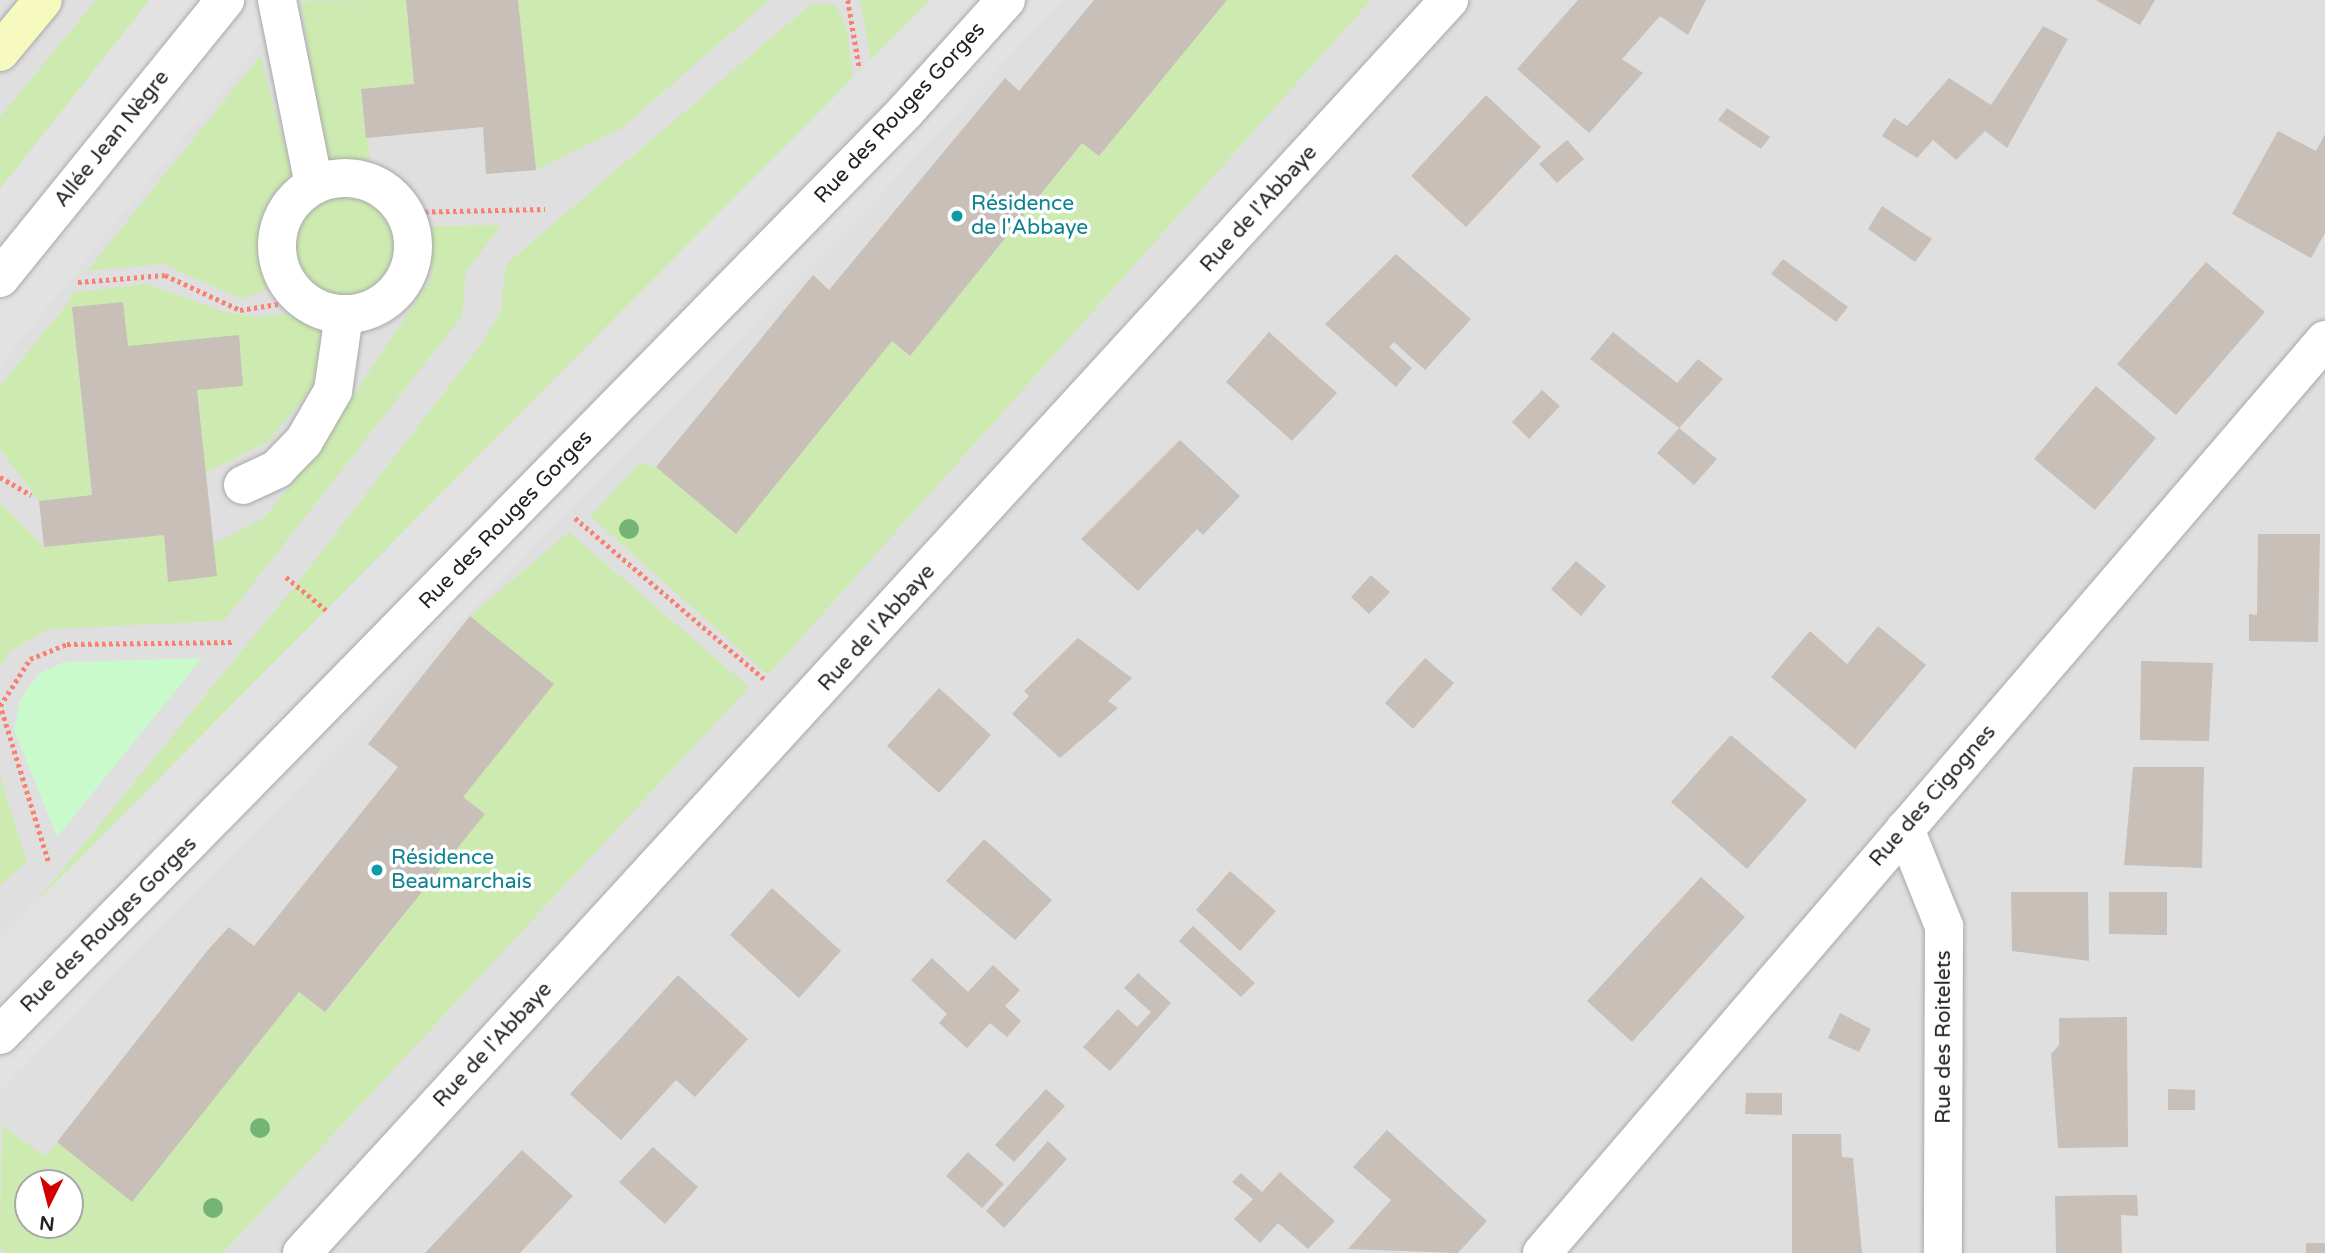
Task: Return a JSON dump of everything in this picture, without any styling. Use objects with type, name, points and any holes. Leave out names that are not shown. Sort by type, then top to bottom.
[{"type":"main road","points":[[0,52],[43,0]]},
{"type":"street","name":"Allée Jean Nègre","points":[[0,278],[225,0]]},
{"type":"street","points":[[276,0],[314,185]]},
{"type":"street","name":"Rue des Rouges Gorges","points":[[0,1035],[905,112],[1006,0]]},
{"type":"street","name":"Rue de l'Abbaye","points":[[302,1253],[1449,0]]},
{"type":"street","points":[[360,179],[382,188],[404,212],[414,244],[401,286],[386,301],[344,315],[303,300],[279,264],[277,240],[295,198],[314,185],[360,179]]},
{"type":"street","points":[[243,485],[277,469],[304,442],[333,391],[344,315]]},
{"type":"street","name":"Rue des Cigognes","points":[[1542,1253],[2325,340]]},
{"type":"street","name":"Rue des Roitelets","points":[[1905,829],[1944,926],[1943,1253]]},
{"type":"path","points":[[848,0],[859,66]]},
{"type":"path","points":[[404,212],[545,209]]},
{"type":"path","points":[[78,282],[164,275],[240,310],[303,300]]},
{"type":"path","points":[[0,477],[31,495]]},
{"type":"path","points":[[575,518],[764,679]]},
{"type":"path","points":[[286,577],[326,610]]},
{"type":"path","points":[[48,861],[0,706],[30,659],[67,644],[234,642]]},
{"type":"shaded area","points":[[0,0],[2325,0],[2325,1253],[0,1253]]},
{"type":"shaded area","points":[[150,0],[296,0],[0,366],[0,189]]},
{"type":"shaded area","points":[[930,0],[979,0],[0,1007],[0,939]]},
{"type":"shaded area","points":[[1031,0],[1062,0],[883,192],[0,1091],[0,1055],[865,179]]},
{"type":"green space","points":[[96,0],[150,0],[0,189],[0,117]]},
{"type":"green space","points":[[406,0],[414,84],[361,89],[371,167],[325,161],[301,1]]},
{"type":"green space","points":[[518,0],[769,0],[622,128],[536,170]]},
{"type":"green space","points":[[860,0],[930,0],[871,60]]},
{"type":"green space","points":[[1227,0],[1371,0],[768,675],[590,516],[640,463],[656,467],[736,533],[892,341],[910,356],[1082,143],[1099,156]]},
{"type":"green space","points":[[812,3],[836,5],[847,29],[853,78],[32,907],[299,581],[482,343],[501,311],[506,264]]},
{"type":"green space","points":[[260,56],[293,176],[264,225],[261,251],[273,287],[242,299],[163,264],[87,271]]},
{"type":"green space","points":[[344,197],[363,201],[380,211],[390,228],[394,247],[390,266],[380,283],[363,293],[344,297],[325,293],[308,283],[298,266],[294,247],[298,228],[308,211],[325,201]]},
{"type":"green space","points":[[502,225],[466,271],[462,316],[224,621],[49,629],[10,651],[0,666],[0,503],[44,547],[164,535],[168,582],[216,576],[214,544],[264,518],[311,459],[431,279],[429,226]]},
{"type":"green space","points":[[147,284],[225,312],[257,317],[302,311],[325,336],[329,367],[268,442],[206,473],[197,390],[242,385],[128,346],[72,308],[92,495],[39,501],[0,449],[0,386],[72,298],[68,293]]},
{"type":"green space","points":[[569,532],[749,687],[223,1253],[6,1253],[0,1247],[2,1126],[45,1156],[57,1142],[132,1201],[299,992],[326,1012],[484,814],[463,797],[554,684],[470,616]]},
{"type":"green space","points":[[202,658],[57,837],[14,730],[20,699],[39,674],[64,662]]},
{"type":"green space","points":[[0,776],[27,861],[0,886]]},
{"type":"building","points":[[406,0],[518,0],[536,170],[486,174],[483,127],[366,138],[361,89],[414,84]]},
{"type":"building","name":"Résidence de l'Abbaye","points":[[1094,0],[1227,0],[1099,156],[1082,143],[910,356],[892,341],[736,534],[656,467],[813,275],[829,290],[1005,78],[1019,91]]},
{"type":"building","points":[[1578,0],[1706,0],[1688,35],[1660,16],[1622,59],[1643,73],[1589,133],[1517,69]]},
{"type":"building","points":[[2096,0],[2155,0],[2140,25]]},
{"type":"building","points":[[2043,26],[2068,39],[2007,148],[1985,131],[1956,160],[1933,140],[1917,158],[1882,136],[1894,118],[1907,126],[1949,78],[1991,105]]},
{"type":"building","points":[[1486,95],[1541,147],[1466,227],[1411,176]]},
{"type":"building","points":[[1727,108],[1770,137],[1761,149],[1718,120]]},
{"type":"building","points":[[2278,131],[2316,151],[2325,134],[2325,233],[2311,258],[2232,214]]},
{"type":"building","points":[[1567,140],[1584,159],[1557,183],[1539,164]]},
{"type":"building","points":[[1882,206],[1932,239],[1915,262],[1868,229]]},
{"type":"building","points":[[1396,254],[1471,319],[1425,370],[1394,342],[1389,347],[1412,368],[1396,387],[1325,324]]},
{"type":"building","points":[[1783,259],[1848,307],[1836,322],[1771,274]]},
{"type":"building","points":[[2206,262],[2265,312],[2176,415],[2117,364]]},
{"type":"building","points":[[123,302],[128,346],[239,335],[243,386],[197,390],[217,576],[168,582],[164,535],[44,547],[39,501],[92,495],[72,307]]},
{"type":"building","points":[[1269,332],[1337,393],[1292,441],[1226,382]]},
{"type":"building","points":[[1613,332],[1677,383],[1698,359],[1723,379],[1679,428],[1590,359]]},
{"type":"building","points":[[2096,386],[2156,438],[2095,510],[2034,459]]},
{"type":"building","points":[[1542,390],[1560,406],[1529,439],[1512,422]]},
{"type":"building","points":[[1679,428],[1717,459],[1694,485],[1657,453]]},
{"type":"building","points":[[1180,440],[1240,496],[1203,535],[1197,529],[1138,591],[1081,539]]},
{"type":"building","points":[[2258,534],[2320,534],[2318,642],[2249,641],[2249,614],[2257,615]]},
{"type":"building","points":[[1576,561],[1606,586],[1581,616],[1551,589]]},
{"type":"building","points":[[1371,575],[1390,592],[1369,614],[1351,597]]},
{"type":"building","name":"Résidence Beaumarchais","points":[[470,616],[554,684],[463,797],[485,814],[325,1012],[299,992],[132,1202],[57,1142],[207,951],[229,927],[254,946],[398,767],[368,744]]},
{"type":"building","points":[[1878,626],[1926,665],[1855,749],[1771,677],[1810,631],[1847,664]]},
{"type":"building","points":[[1078,638],[1132,678],[1108,701],[1118,708],[1060,758],[1012,714],[1029,696],[1024,691]]},
{"type":"building","points":[[1425,658],[1454,683],[1413,729],[1385,703]]},
{"type":"building","points":[[2141,661],[2213,663],[2209,741],[2140,740]]},
{"type":"building","points":[[939,688],[991,735],[939,793],[887,746]]},
{"type":"building","points":[[1731,735],[1807,800],[1747,869],[1671,802]]},
{"type":"building","points":[[2133,767],[2204,767],[2202,868],[2124,865]]},
{"type":"building","points":[[984,839],[1052,900],[1015,940],[946,881]]},
{"type":"building","points":[[1230,871],[1276,911],[1240,951],[1196,910]]},
{"type":"building","points":[[1701,877],[1745,917],[1632,1042],[1587,1001]]},
{"type":"building","points":[[772,888],[841,951],[799,998],[730,935]]},
{"type":"building","points":[[2011,892],[2088,892],[2089,961],[2012,951]]},
{"type":"building","points":[[2109,892],[2167,892],[2167,935],[2109,934]]},
{"type":"building","points":[[1193,926],[1255,983],[1241,997],[1179,941]]},
{"type":"building","points":[[932,958],[968,992],[993,965],[1020,990],[1005,1006],[1021,1021],[1007,1037],[990,1023],[967,1048],[939,1023],[947,1014],[911,980]]},
{"type":"building","points":[[1138,973],[1171,1003],[1110,1071],[1083,1047],[1118,1009],[1137,1027],[1151,1012],[1124,988]]},
{"type":"building","points":[[678,975],[748,1039],[695,1097],[676,1080],[621,1140],[570,1094]]},
{"type":"building","points":[[1840,1013],[1871,1029],[1859,1052],[1828,1038]]},
{"type":"building","points":[[2127,1017],[2128,1147],[2058,1148],[2051,1054],[2059,1045],[2059,1018]]},
{"type":"building","points":[[1046,1089],[1065,1106],[1014,1162],[995,1145]]},
{"type":"building","points":[[2168,1089],[2195,1090],[2195,1110],[2168,1110]]},
{"type":"building","points":[[1746,1093],[1782,1093],[1782,1115],[1745,1114]]},
{"type":"building","points":[[1387,1130],[1487,1221],[1458,1253],[1348,1249],[1391,1200],[1353,1167]]},
{"type":"building","points":[[1792,1134],[1841,1134],[1842,1157],[1853,1158],[1862,1253],[1792,1253]]},
{"type":"building","points":[[1048,1141],[1067,1159],[1004,1228],[986,1211]]},
{"type":"building","points":[[653,1147],[698,1187],[665,1224],[619,1182]]},
{"type":"building","points":[[522,1150],[573,1196],[520,1253],[425,1253]]},
{"type":"building","points":[[968,1152],[1004,1184],[982,1208],[946,1176]]},
{"type":"building","points":[[1280,1172],[1335,1221],[1308,1249],[1278,1223],[1260,1243],[1234,1219],[1253,1199],[1232,1182],[1241,1173],[1262,1192]]},
{"type":"building","points":[[2137,1195],[2138,1216],[2121,1215],[2122,1253],[2056,1253],[2055,1196]]},
{"type":"building","points":[[2306,1243],[2325,1243],[2325,1253],[2306,1253]]},
{"type":"place","name":"Résidence de l'Abbaye","points":[[957,216]]},
{"type":"place","name":"Résidence Beaumarchais","points":[[377,870]]}]
